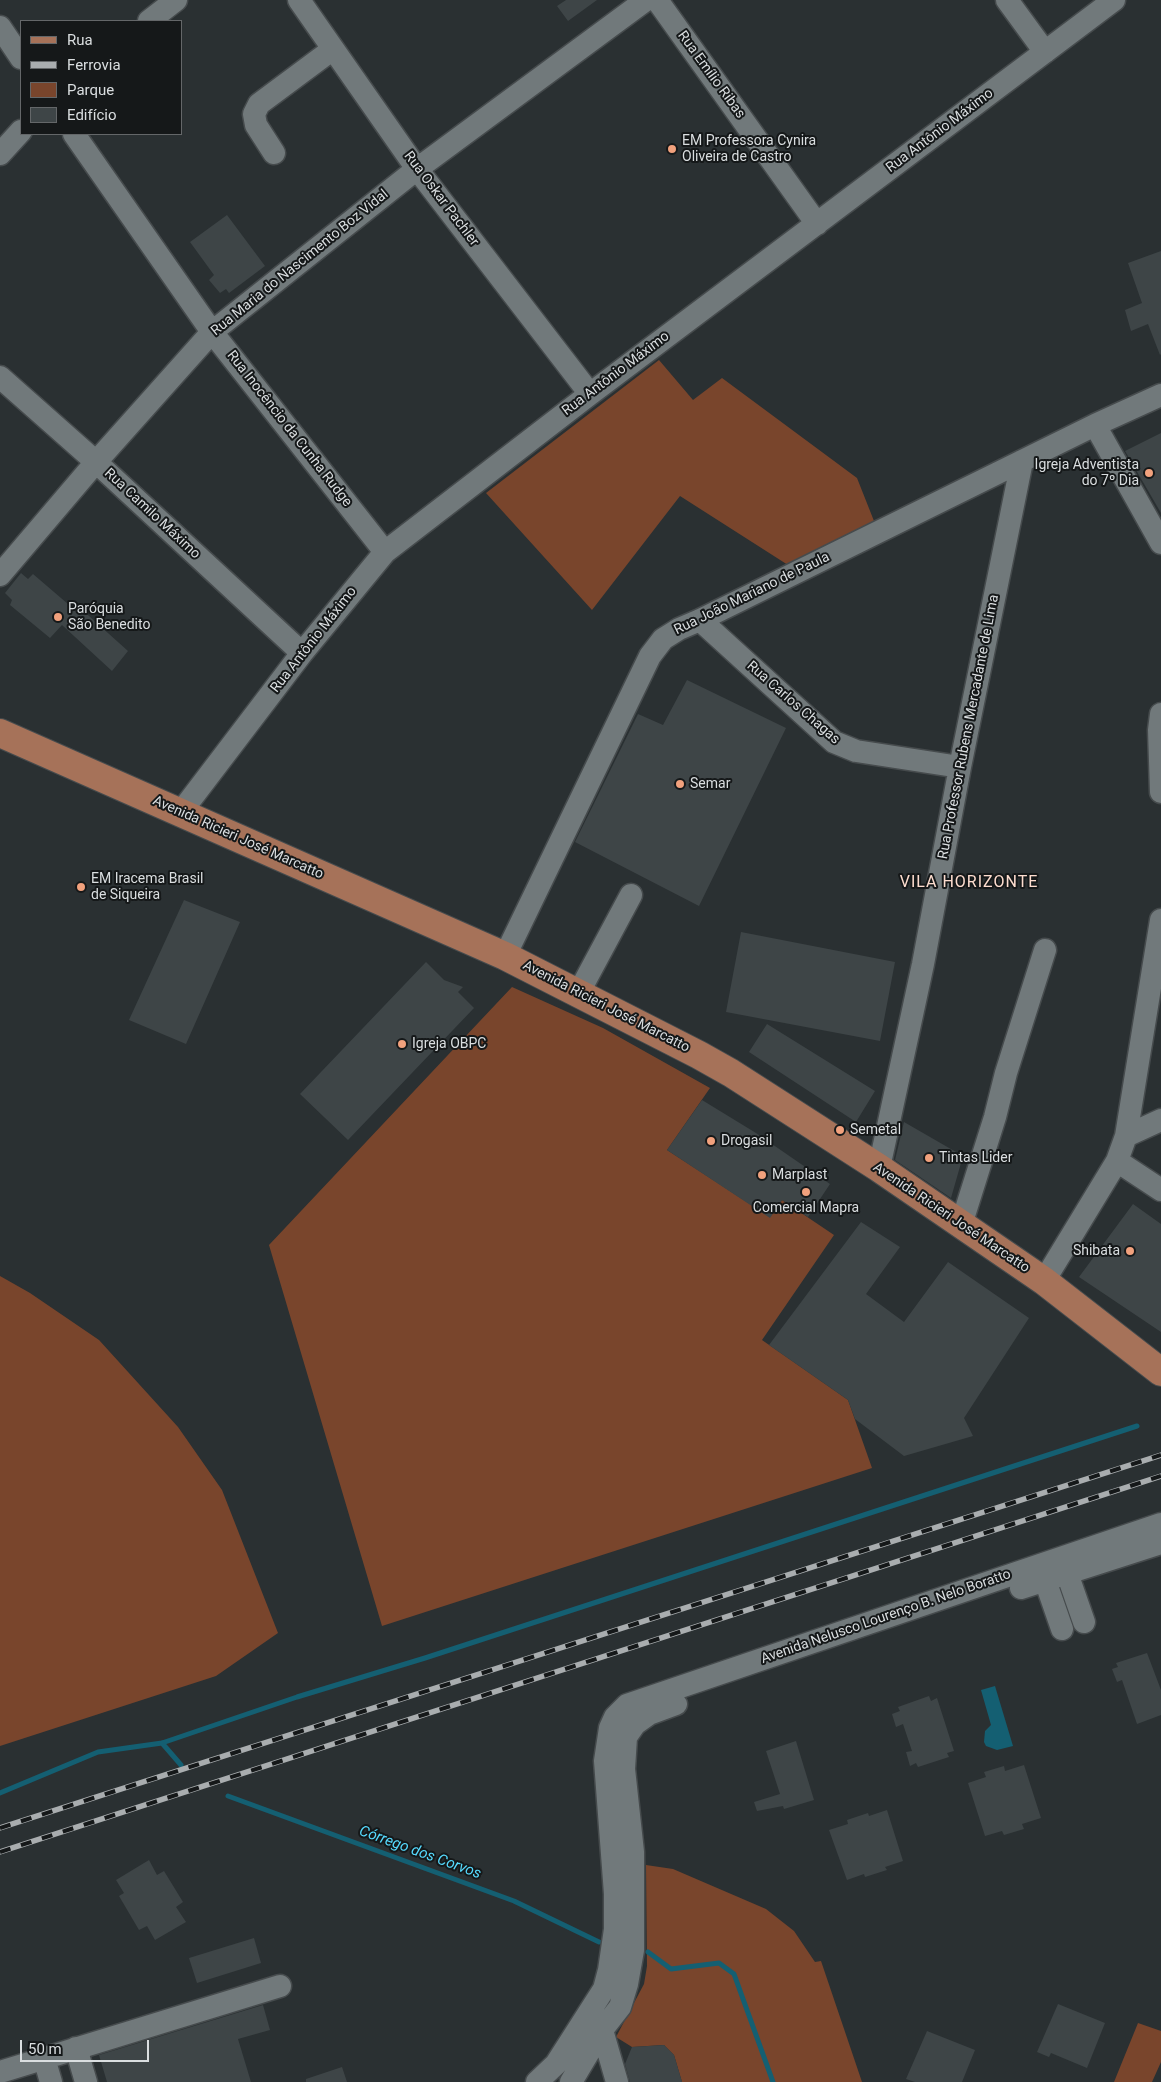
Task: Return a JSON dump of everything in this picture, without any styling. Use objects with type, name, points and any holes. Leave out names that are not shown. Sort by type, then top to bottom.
[{"type":"main road","name":"Avenida Ricieri José Marcatto","points":[[0,733],[505,956],[579,992],[731,1073],[879,1168],[1044,1281],[1161,1372]]},
{"type":"street","points":[[150,20],[176,0]]},
{"type":"street","name":"Rua Oskar Pachler","points":[[299,0],[417,169],[590,394]]},
{"type":"street","name":"Rua Maria do Nascimento Boz Vidal","points":[[0,575],[96,462],[212,332],[417,169],[646,0]]},
{"type":"street","name":"Rua Emílio Ribas","points":[[657,0],[817,224]]},
{"type":"street","points":[[1008,0],[1045,52]]},
{"type":"street","name":"Rua Antônio Máximo","points":[[181,812],[302,653],[385,552],[590,394],[1114,0]]},
{"type":"street","points":[[0,27],[20,57]]},
{"type":"street","points":[[274,153],[256,125],[254,114],[259,104],[333,49]]},
{"type":"street","points":[[0,154],[20,132]]},
{"type":"street","name":"Rua Inocêncio da Cunha Rudge","points":[[75,135],[212,332],[385,552]]},
{"type":"street","name":"Rua Camilo Máximo","points":[[0,378],[96,462],[302,653]]},
{"type":"street","name":"Rua João Mariano de Paula","points":[[505,956],[650,656],[663,639],[679,629],[1095,425],[1161,395]]},
{"type":"street","points":[[1095,425],[1161,543]]},
{"type":"street","name":"Rua Professor Rubens Mercadante de Lima","points":[[879,1168],[923,964],[960,767],[1022,461]]},
{"type":"street","name":"Rua Carlos Chagas","points":[[700,620],[834,742],[856,750],[960,767]]},
{"type":"street","points":[[1161,714],[1159,730],[1161,792]]},
{"type":"street","points":[[579,992],[631,895]]},
{"type":"street","points":[[1044,1281],[1117,1161],[1126,1136],[1161,920]]},
{"type":"street","points":[[961,1225],[1045,950]]},
{"type":"street","points":[[1126,1136],[1161,1120]]},
{"type":"street","points":[[1117,1161],[1161,1190]]},
{"type":"street","name":"Avenida Nelusco Lourenço B. Nelo Boratto","points":[[620,1727],[627,1705],[996,1588],[1161,1524]]},
{"type":"street","name":"Avenida Nelusco Lourenço B. Nelo Boratto","points":[[996,1588],[1045,1580],[1161,1543]]},
{"type":"street","points":[[1068,1573],[1084,1622]]},
{"type":"street","points":[[1045,1580],[1062,1629]]},
{"type":"street","points":[[538,2082],[556,2064],[604,1989],[609,1970],[615,1929],[615,1894],[605,1761],[610,1728],[620,1727],[633,1852],[633,1950],[627,1984],[620,2007],[602,2030],[571,2082]]},
{"type":"street","points":[[0,2072],[280,1986]]},
{"type":"street","points":[[602,2030],[617,2082]]},
{"type":"street","points":[[76,2048],[86,2082]]},
{"type":"street","points":[[44,2058],[51,2082]]},
{"type":"green space","points":[[659,360],[693,400],[722,378],[857,478],[874,521],[788,565],[680,496],[592,610],[486,493]]},
{"type":"green space","points":[[512,987],[603,1028],[710,1088],[667,1150],[770,1217],[782,1200],[834,1235],[762,1340],[848,1400],[872,1468],[382,1626],[269,1245]]},
{"type":"green space","points":[[0,1276],[30,1293],[99,1340],[178,1427],[222,1490],[278,1633],[216,1676],[0,1746]]},
{"type":"green space","points":[[646,1865],[673,1869],[766,1909],[794,1931],[815,1962],[821,1961],[862,2082],[682,2082],[674,2055],[664,2045],[632,2047],[616,2037],[644,1984],[647,1966]]},
{"type":"green space","points":[[1138,2023],[1161,2031],[1161,2062],[1152,2082],[1114,2082]]},
{"type":"water","points":[[995,1686],[1013,1746],[997,1750],[986,1746],[984,1742],[985,1731],[991,1725],[981,1690]]},
{"type":"building","points":[[566,0],[597,0],[568,21],[557,6]]},
{"type":"building","points":[[227,215],[265,266],[229,293],[226,289],[220,293],[209,280],[214,275],[190,242]]},
{"type":"building","points":[[1161,251],[1160,355],[1148,324],[1131,331],[1125,310],[1142,303],[1128,263]]},
{"type":"building","name":"Igreja Adventista do 7º Dia","points":[[1161,433],[1161,513],[1125,451]]},
{"type":"building","name":"Paróquia São Benedito","points":[[21,573],[28,579],[33,574],[75,610],[79,607],[128,651],[112,671],[62,625],[50,638],[10,605],[12,600],[5,593]]},
{"type":"building","name":"Semar","points":[[687,680],[786,728],[699,906],[575,842],[638,714],[663,725]]},
{"type":"building","points":[[184,900],[240,922],[186,1044],[129,1020]]},
{"type":"building","points":[[741,932],[895,962],[880,1041],[726,1012]]},
{"type":"building","points":[[426,962],[444,980],[463,987],[458,992],[474,1008],[348,1140],[300,1094]]},
{"type":"building","points":[[767,1024],[875,1091],[856,1122],[749,1052]]},
{"type":"building","points":[[702,1100],[756,1133],[830,1184],[808,1217],[782,1200],[770,1218],[667,1150]]},
{"type":"building","name":"Tintas Lider","points":[[904,1122],[963,1156],[951,1198],[895,1160]]},
{"type":"building","name":"Shibata","points":[[1133,1204],[1161,1224],[1161,1332],[1079,1277]]},
{"type":"building","points":[[861,1222],[900,1247],[866,1294],[904,1322],[948,1262],[1029,1318],[964,1418],[973,1436],[904,1456],[855,1419],[848,1400],[769,1345]]},
{"type":"building","points":[[1147,1653],[1161,1690],[1161,1715],[1137,1724],[1122,1680],[1117,1682],[1112,1669],[1118,1667],[1116,1663]]},
{"type":"building","points":[[929,1696],[931,1701],[937,1698],[954,1751],[947,1753],[949,1757],[918,1767],[916,1763],[910,1766],[906,1752],[912,1751],[903,1724],[896,1727],[892,1714],[900,1711],[898,1707]]},
{"type":"building","points":[[796,1741],[814,1800],[784,1809],[783,1806],[757,1811],[754,1802],[780,1794],[766,1751]]},
{"type":"building","points":[[1024,1765],[1041,1818],[1022,1824],[1024,1829],[1004,1835],[1002,1831],[985,1836],[968,1783],[986,1777],[984,1772],[1004,1766],[1005,1771]]},
{"type":"building","points":[[887,1810],[903,1861],[885,1867],[887,1870],[865,1877],[864,1874],[847,1880],[829,1830],[848,1824],[847,1820],[868,1813],[869,1816]]},
{"type":"building","points":[[149,1860],[157,1875],[164,1871],[183,1902],[176,1907],[186,1922],[155,1940],[147,1926],[139,1930],[119,1896],[124,1893],[116,1880]]},
{"type":"building","points":[[254,1938],[261,1963],[197,1983],[189,1958]]},
{"type":"building","points":[[1058,2004],[1105,2023],[1087,2068],[1051,2053],[1049,2057],[1037,2052]]},
{"type":"building","points":[[263,2005],[270,2030],[238,2039],[251,2082],[107,2082],[99,2055]]},
{"type":"building","points":[[927,2031],[975,2050],[962,2082],[915,2082],[906,2079]]},
{"type":"building","points":[[664,2045],[674,2055],[682,2082],[630,2082],[625,2064],[632,2047]]},
{"type":"building","points":[[342,2067],[347,2082],[306,2082],[306,2079]]},
{"type":"waterway","points":[[0,1793],[98,1752],[162,1743],[297,1697],[425,1658],[1137,1426]]},
{"type":"waterway","name":"Córrego dos Corvos","points":[[162,1743],[181,1765]]},
{"type":"waterway","name":"Córrego dos Corvos","points":[[228,1796],[514,1901],[599,1942]]},
{"type":"waterway","name":"Córrego dos Corvos","points":[[648,1952],[671,1969],[719,1963],[734,1974],[773,2082]]},
{"type":"railway","points":[[0,1828],[1161,1455]]},
{"type":"railway","points":[[0,1852],[1161,1476]]},
{"type":"place","name":"EM Professora Cynira Oliveira de Castro","points":[[672,149]]},
{"type":"place","name":"Igreja Adventista do 7º Dia","points":[[1149,473]]},
{"type":"place","name":"Paróquia São Benedito","points":[[58,617]]},
{"type":"place","name":"Semar","points":[[680,784]]},
{"type":"place","name":"EM Iracema Brasil de Siqueira","points":[[81,887]]},
{"type":"place","name":"Igreja OBPC","points":[[402,1044]]},
{"type":"place","name":"Semetal","points":[[840,1130]]},
{"type":"place","name":"Drogasil","points":[[711,1141]]},
{"type":"place","name":"Tintas Lider","points":[[929,1158]]},
{"type":"place","name":"Marplast","points":[[762,1175]]},
{"type":"place","name":"Comercial Mapra","points":[[806,1192]]},
{"type":"place","name":"Shibata","points":[[1130,1251]]},
{"type":"district","name":"VILA HORIZONTE","points":[[969,883]]}]
